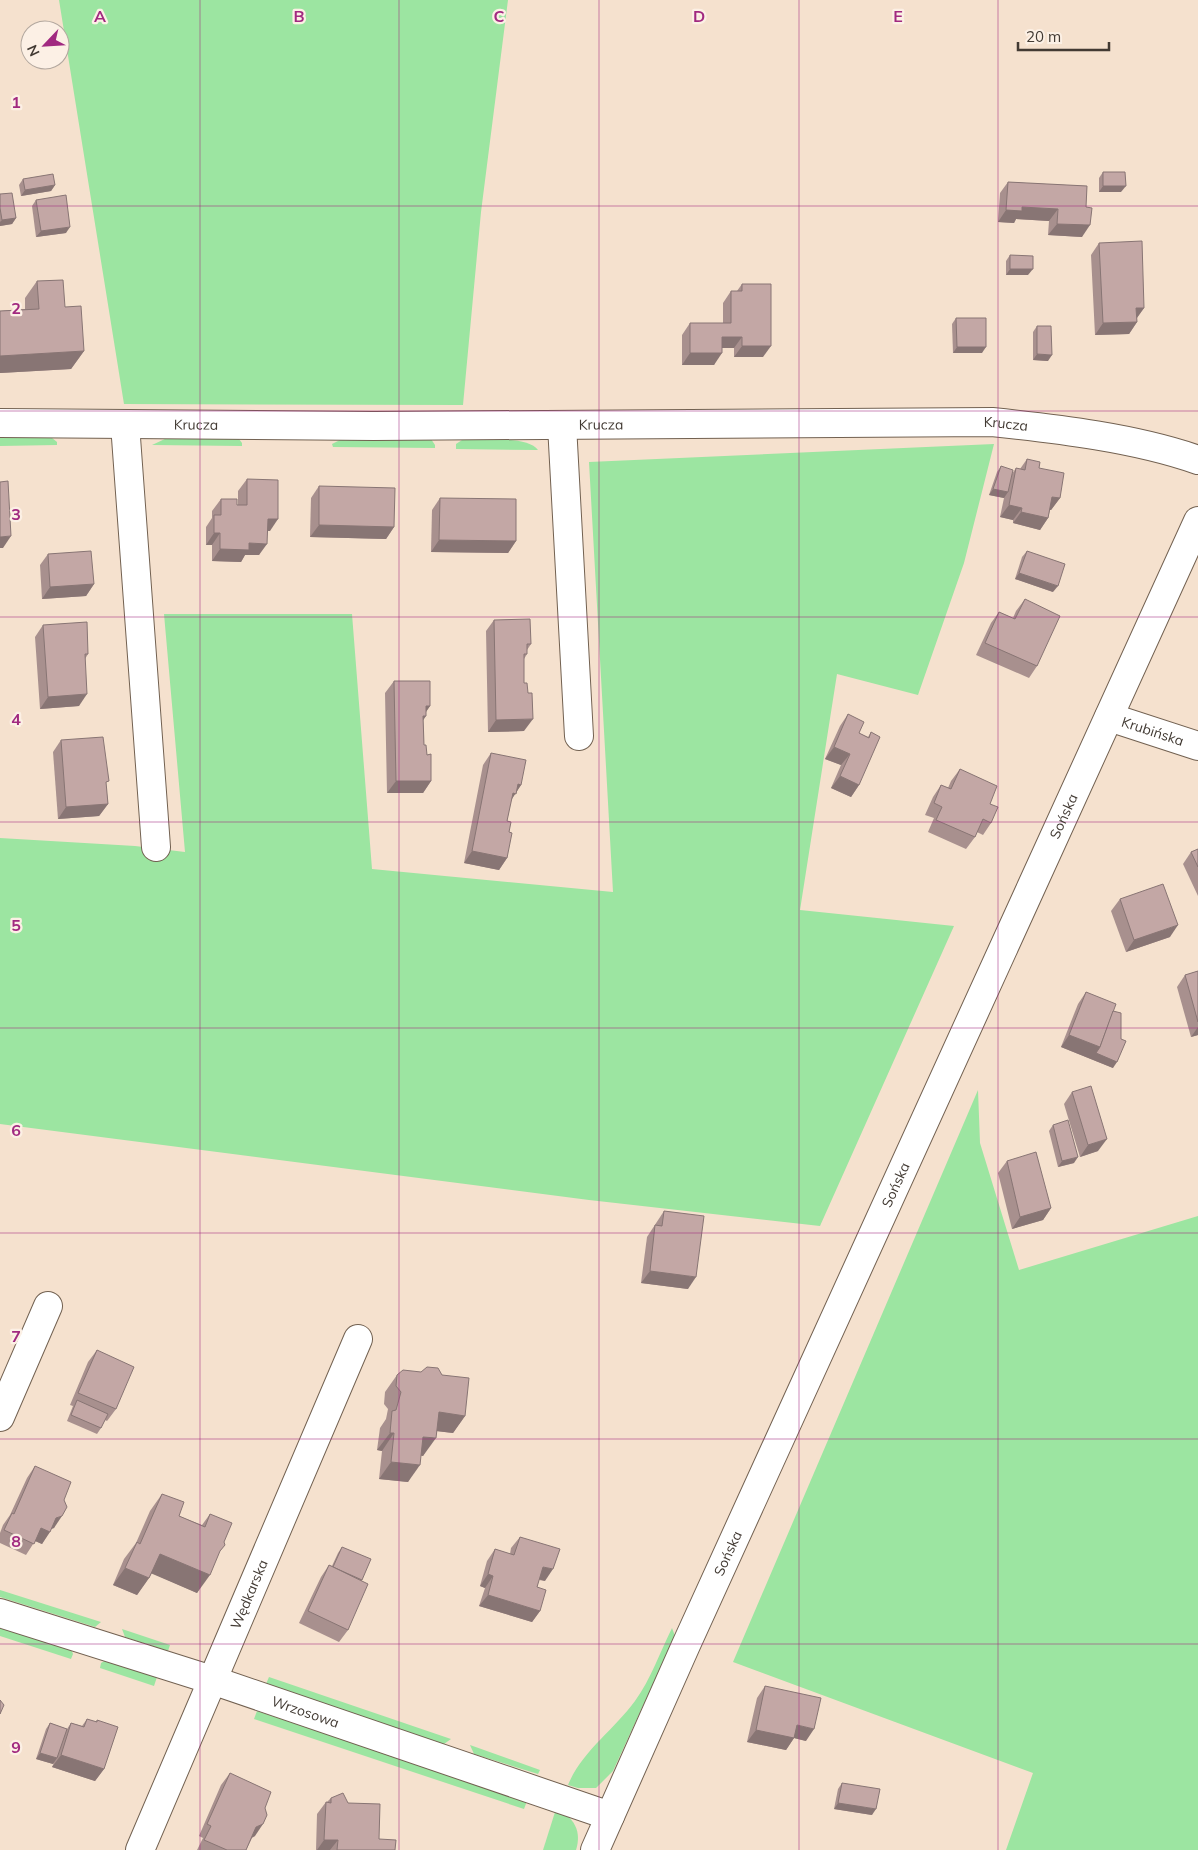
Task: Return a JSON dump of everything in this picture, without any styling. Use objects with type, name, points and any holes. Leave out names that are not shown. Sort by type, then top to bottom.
[{"type":"street","name":"Krucza","points":[[0,423],[562,425],[992,422],[1064,430],[1170,452],[1198,460]]},
{"type":"street","points":[[125,424],[156,847]]},
{"type":"street","points":[[562,425],[579,736]]},
{"type":"street","name":"Sońska","points":[[595,1850],[686,1645],[1198,521]]},
{"type":"street","name":"Krubińska","points":[[1109,717],[1198,746]]},
{"type":"street","points":[[0,1417],[48,1306]]},
{"type":"street","name":"Wędkarska","points":[[140,1850],[358,1339]]},
{"type":"street","name":"Wrzosowa","points":[[0,1613],[212,1680],[610,1816]]},
{"type":"green space","points":[[59,0],[508,0],[481,212],[463,405],[124,404],[70,68],[70,20],[62,20]]},
{"type":"green space","points":[[0,438],[52,438],[57,442],[57,445],[0,446]]},
{"type":"green space","points":[[167,438],[239,439],[242,446],[152,445]]},
{"type":"green space","points":[[431,439],[435,448],[333,447],[332,444],[340,440]]},
{"type":"green space","points":[[462,440],[514,440],[533,445],[538,450],[456,449],[456,444]]},
{"type":"green space","points":[[994,444],[964,563],[918,695],[837,674],[800,910],[954,926],[820,1226],[589,1200],[0,1124],[0,838],[135,846],[185,852],[164,614],[352,614],[372,869],[613,892],[589,462]]},
{"type":"green space","points":[[978,1090],[980,1143],[1019,1270],[1198,1216],[1198,1850],[1006,1850],[1033,1773],[733,1662]]},
{"type":"green space","points":[[0,1590],[101,1622],[95,1627],[0,1597]]},
{"type":"green space","points":[[0,1626],[71,1649],[73,1654],[71,1659],[0,1636]]},
{"type":"green space","points":[[672,1628],[675,1636],[613,1771],[596,1788],[578,1788],[568,1785],[581,1762],[627,1712],[641,1693]]},
{"type":"green space","points":[[122,1629],[170,1645],[168,1651],[125,1637]]},
{"type":"green space","points":[[106,1660],[157,1677],[154,1686],[100,1668],[101,1663]]},
{"type":"green space","points":[[269,1677],[451,1739],[444,1744],[266,1684]]},
{"type":"green space","points":[[257,1711],[527,1801],[524,1809],[254,1719]]},
{"type":"green space","points":[[470,1745],[540,1770],[538,1774],[474,1754]]},
{"type":"green space","points":[[556,1809],[568,1816],[575,1825],[578,1837],[576,1850],[543,1850]]},
{"type":"building","points":[[1103,172],[1125,172],[1126,186],[1103,186]]},
{"type":"building","points":[[53,174],[55,185],[25,190],[23,179]]},
{"type":"building","points":[[1008,182],[1087,186],[1086,207],[1092,208],[1090,225],[1057,224],[1058,209],[1022,207],[1022,211],[1006,210]]},
{"type":"building","points":[[12,193],[16,218],[2,220],[0,194]]},
{"type":"building","points":[[66,195],[70,227],[41,231],[36,200]]},
{"type":"building","points":[[1142,241],[1144,308],[1136,308],[1137,322],[1103,323],[1099,243]]},
{"type":"building","points":[[1010,255],[1033,256],[1033,269],[1010,269]]},
{"type":"building","points":[[63,280],[65,307],[81,306],[84,351],[0,356],[0,311],[39,309],[37,281]]},
{"type":"building","points":[[742,284],[771,284],[771,346],[742,346],[742,337],[722,337],[722,353],[690,353],[690,323],[731,323],[731,291],[742,291]]},
{"type":"building","points":[[956,318],[986,318],[986,347],[957,347]]},
{"type":"building","points":[[1037,326],[1051,326],[1052,355],[1037,354]]},
{"type":"building","points":[[1027,459],[1040,462],[1039,468],[1064,473],[1060,498],[1052,497],[1048,518],[1021,512],[1022,508],[1009,505],[1016,468],[1025,470]]},
{"type":"building","points":[[1001,466],[1013,470],[1008,492],[993,489]]},
{"type":"building","points":[[247,479],[278,480],[278,519],[268,519],[267,544],[249,543],[249,550],[220,549],[220,533],[214,533],[214,515],[221,515],[221,499],[237,499],[237,505],[247,505]]},
{"type":"building","points":[[8,481],[11,536],[0,537],[0,482]]},
{"type":"building","points":[[319,486],[395,488],[394,527],[319,525]]},
{"type":"building","points":[[440,498],[516,499],[516,541],[439,540]]},
{"type":"building","points":[[91,551],[94,584],[50,587],[48,554]]},
{"type":"building","points":[[1027,551],[1065,564],[1058,586],[1019,573]]},
{"type":"building","points":[[1025,599],[1060,616],[1037,666],[985,643],[999,612],[1015,619]]},
{"type":"building","points":[[530,619],[531,644],[527,644],[527,654],[524,654],[524,683],[527,683],[528,693],[532,693],[533,719],[496,720],[494,620]]},
{"type":"building","points":[[87,622],[88,654],[85,654],[87,694],[48,697],[43,625]]},
{"type":"building","points":[[394,681],[430,681],[430,706],[426,706],[426,716],[423,716],[424,745],[426,745],[427,755],[431,754],[431,781],[396,781]]},
{"type":"building","points":[[848,714],[864,722],[859,733],[869,738],[871,732],[880,737],[859,785],[840,776],[850,754],[834,747]]},
{"type":"building","points":[[103,737],[109,781],[106,782],[108,804],[66,807],[61,740]]},
{"type":"building","points":[[491,753],[526,760],[521,785],[518,784],[516,794],[513,793],[507,821],[511,822],[509,832],[512,833],[507,858],[472,851]]},
{"type":"building","points":[[960,769],[997,786],[990,804],[998,807],[991,823],[983,819],[975,837],[936,820],[942,807],[934,803],[941,785],[951,789]]},
{"type":"building","points":[[1198,849],[1198,867],[1191,852]]},
{"type":"building","points":[[1163,884],[1178,925],[1134,940],[1120,899]]},
{"type":"building","points":[[1198,971],[1198,1022],[1185,975]]},
{"type":"building","points":[[1086,992],[1116,1004],[1100,1047],[1069,1035]]},
{"type":"building","points":[[1113,1011],[1121,1013],[1121,1039],[1126,1041],[1117,1062],[1096,1053]]},
{"type":"building","points":[[1091,1086],[1107,1139],[1088,1145],[1072,1092]]},
{"type":"building","points":[[1068,1120],[1078,1157],[1062,1161],[1053,1125]]},
{"type":"building","points":[[1036,1152],[1051,1208],[1020,1217],[1007,1161]]},
{"type":"building","points":[[664,1211],[704,1216],[696,1277],[650,1271],[655,1225],[662,1226]]},
{"type":"building","points":[[97,1350],[134,1367],[116,1409],[78,1393]]},
{"type":"building","points":[[427,1367],[438,1368],[442,1375],[469,1378],[465,1416],[439,1412],[436,1438],[423,1437],[420,1465],[391,1462],[394,1433],[390,1433],[392,1411],[396,1410],[401,1392],[396,1386],[397,1375],[403,1370],[421,1372]]},
{"type":"building","points":[[77,1400],[108,1414],[101,1428],[71,1415]]},
{"type":"building","points":[[35,1466],[71,1482],[64,1500],[67,1507],[62,1516],[56,1518],[50,1532],[41,1528],[34,1544],[4,1530],[12,1513],[14,1514]]},
{"type":"building","points":[[162,1494],[184,1502],[179,1516],[205,1527],[210,1514],[232,1523],[224,1542],[225,1545],[220,1551],[210,1575],[160,1554],[149,1578],[125,1568],[137,1542],[140,1544]]},
{"type":"building","points":[[520,1537],[560,1549],[553,1569],[543,1567],[537,1587],[546,1590],[540,1611],[488,1595],[493,1576],[488,1574],[495,1549],[514,1555]]},
{"type":"building","points":[[342,1547],[371,1559],[362,1580],[333,1567]]},
{"type":"building","points":[[329,1565],[368,1584],[348,1630],[308,1611]]},
{"type":"building","points":[[765,1686],[821,1698],[814,1729],[797,1725],[794,1738],[756,1730]]},
{"type":"building","points":[[0,1700],[4,1705],[0,1714]]},
{"type":"building","points":[[87,1719],[97,1722],[97,1720],[118,1727],[104,1769],[61,1755],[71,1723],[84,1727]]},
{"type":"building","points":[[50,1723],[67,1729],[57,1758],[40,1753]]},
{"type":"building","points":[[230,1773],[271,1792],[265,1808],[267,1815],[263,1824],[256,1827],[246,1850],[227,1850],[204,1840],[211,1826],[207,1824]]},
{"type":"building","points":[[842,1783],[880,1789],[876,1809],[838,1803]]},
{"type":"building","points":[[343,1793],[348,1803],[380,1804],[379,1839],[396,1840],[395,1850],[337,1850],[338,1840],[324,1840],[326,1802],[331,1803],[331,1798]]}]
